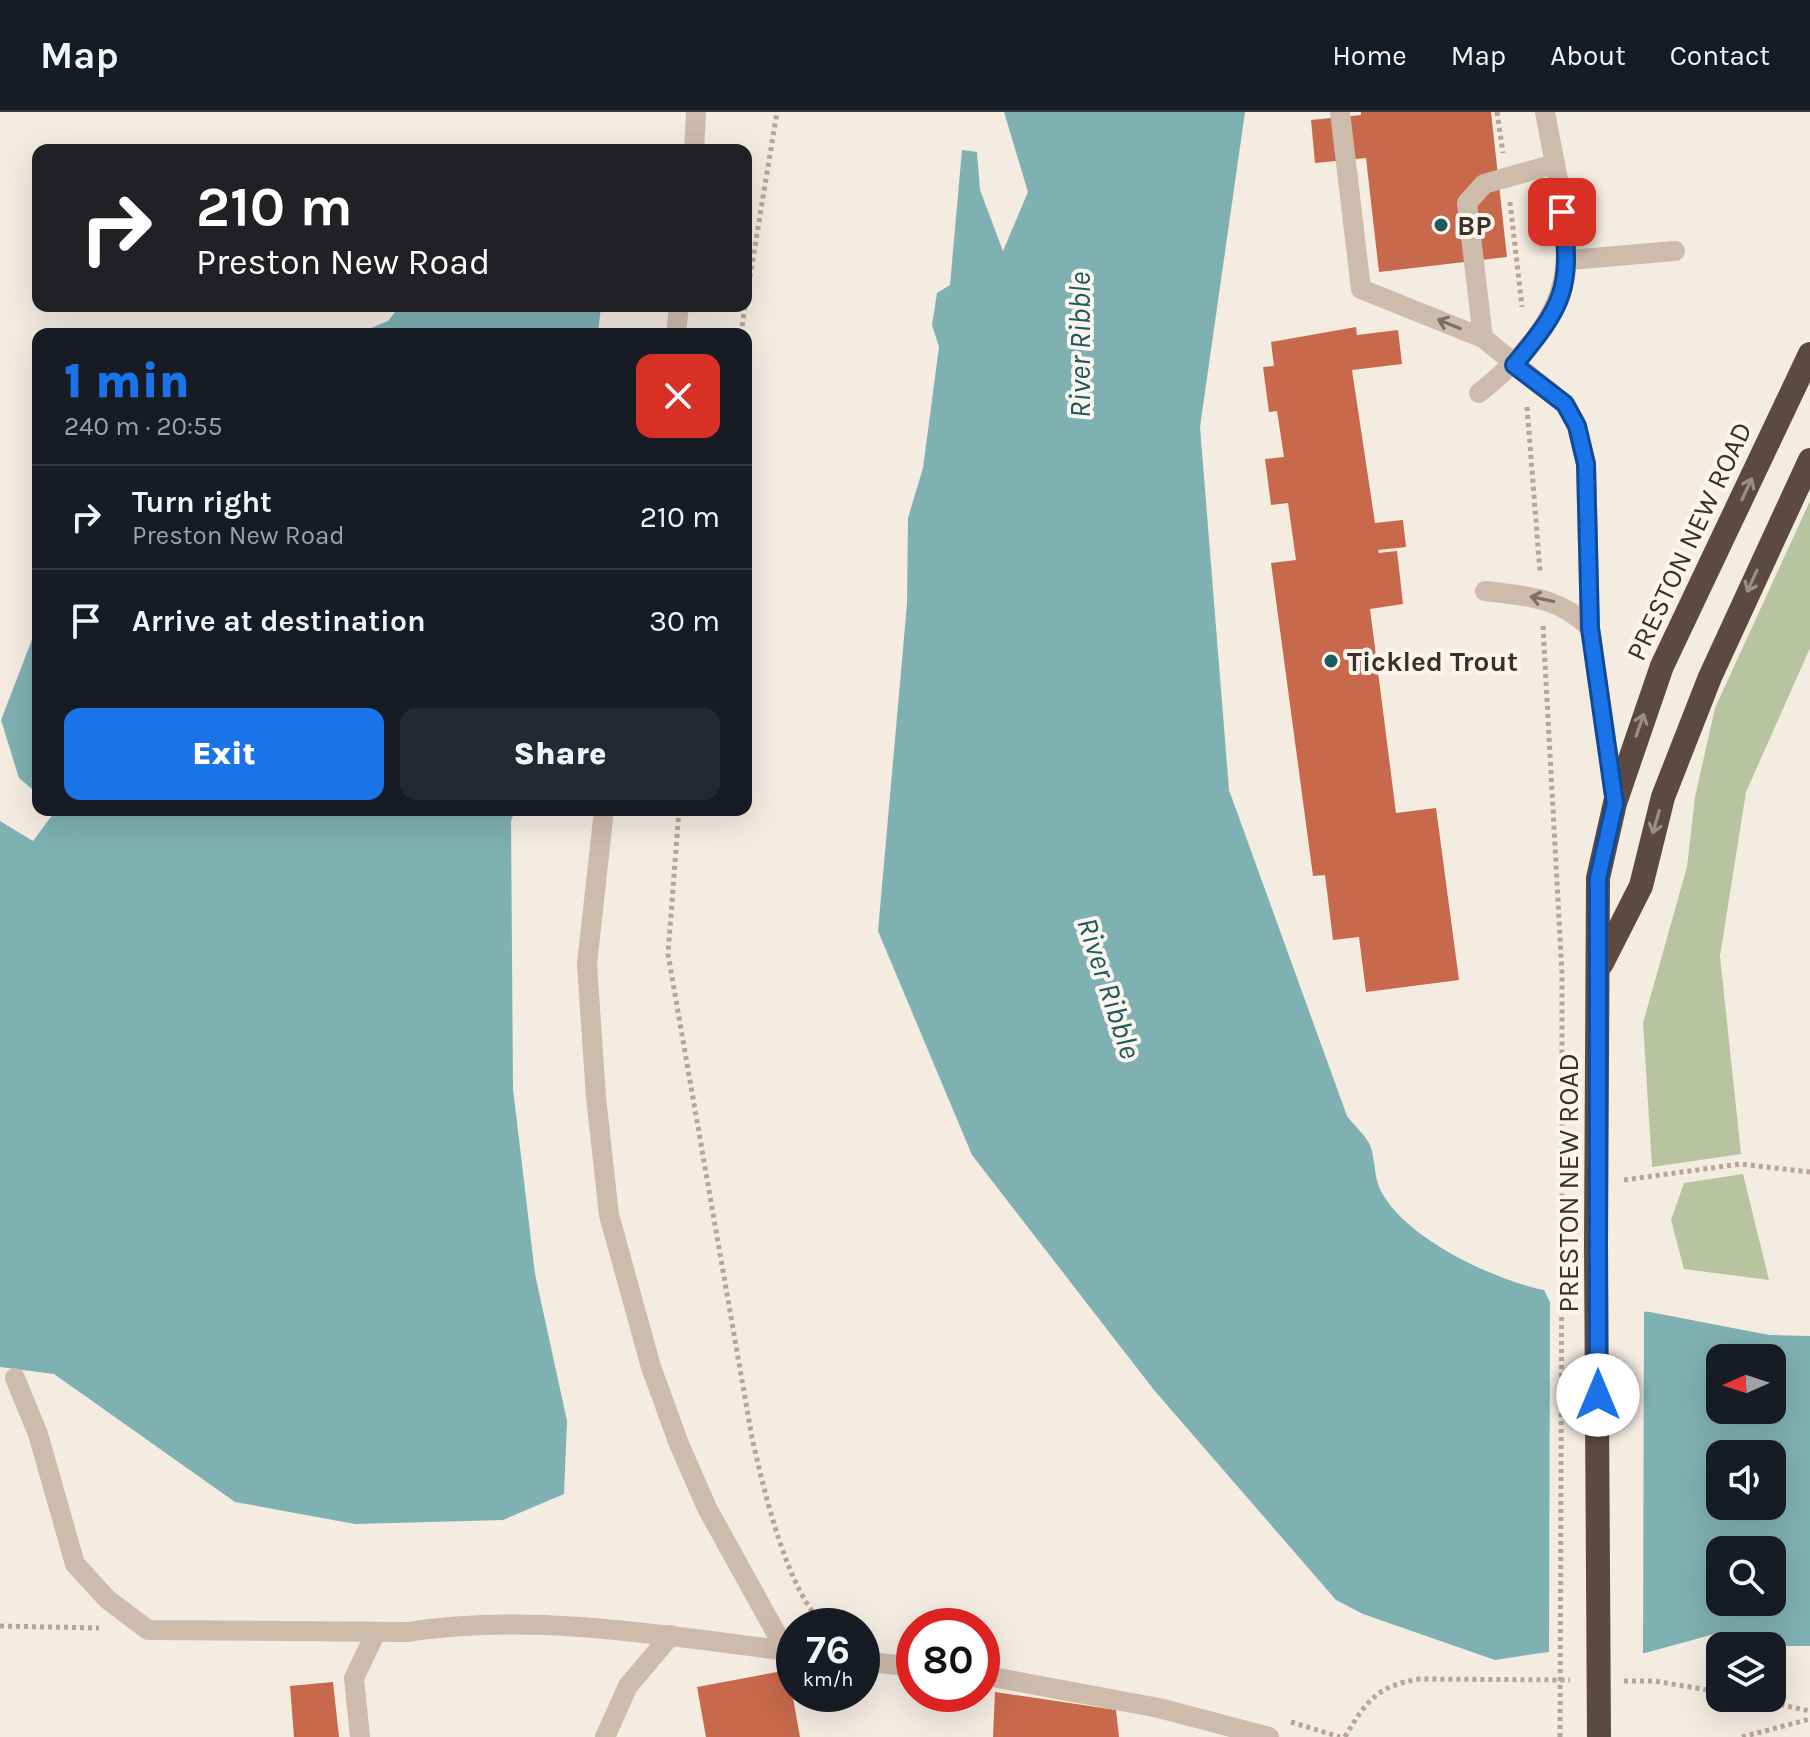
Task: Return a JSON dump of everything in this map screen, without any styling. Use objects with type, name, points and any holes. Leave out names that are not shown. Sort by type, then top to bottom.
[{"type":"highway","name":"PRESTON NEW ROAD","points":[[1599,1737],[1596,1244],[1600,966],[1598,878],[1615,803],[1662,666],[1810,354]]},
{"type":"highway","name":"PRESTON NEW ROAD","points":[[1600,966],[1641,886],[1663,797],[1710,677],[1810,460]]},
{"type":"street","points":[[694,144],[696,112]]},
{"type":"street","name":"PRESTON NEW ROAD","points":[[1340,112],[1361,289],[1483,338],[1565,404],[1577,426],[1586,464],[1590,628],[1615,803]]},
{"type":"street","points":[[1479,393],[1514,365],[1548,324],[1562,293],[1569,260],[1545,112]]},
{"type":"street","points":[[1483,338],[1467,203],[1484,184],[1554,164]]},
{"type":"street","points":[[1569,260],[1675,251]]},
{"type":"street","points":[[1485,591],[1542,597],[1576,613],[1590,628]]},
{"type":"street","points":[[603,816],[587,964],[596,1097],[609,1215],[651,1367],[679,1444],[707,1508],[776,1627]]},
{"type":"street","points":[[15,1378],[38,1434],[75,1564],[107,1599],[148,1630],[376,1632],[540,1627],[671,1635],[776,1649]]},
{"type":"street","points":[[360,1737],[354,1678],[376,1632]]},
{"type":"street","points":[[605,1737],[628,1686],[671,1635]]},
{"type":"street","points":[[1000,1678],[1159,1708],[1269,1737]]},
{"type":"path","points":[[752,266],[777,112]]},
{"type":"path","points":[[1497,112],[1523,297],[1522,310]]},
{"type":"path","points":[[1514,365],[1528,410],[1542,597],[1562,974],[1560,1737]]},
{"type":"path","points":[[679,816],[668,954],[752,1438],[767,1502],[792,1573],[811,1608]]},
{"type":"path","points":[[1597,1183],[1740,1164],[1810,1172]]},
{"type":"path","points":[[0,1626],[148,1630]]},
{"type":"path","points":[[1345,1737],[1362,1709],[1394,1683],[1419,1679],[1579,1680]]},
{"type":"path","points":[[1609,1680],[1654,1681],[1706,1690]]},
{"type":"path","points":[[1786,1706],[1810,1711]]},
{"type":"path","points":[[1742,1737],[1810,1719]]},
{"type":"green space","points":[[1810,501],[1810,648],[1746,792],[1720,956],[1741,1154],[1652,1167],[1643,1023],[1687,867],[1695,797],[1715,708]]},
{"type":"green space","points":[[1743,1174],[1769,1280],[1684,1269],[1671,1220],[1684,1183]]},
{"type":"water","name":"River Ribble","points":[[1004,112],[1245,112],[1200,427],[1229,790],[1347,1116],[1370,1145],[1379,1187],[1407,1223],[1451,1254],[1500,1277],[1544,1290],[1550,1302],[1650,1312],[1769,1335],[1810,1336],[1810,1646],[1786,1646],[1786,1632],[1706,1632],[1706,1636],[1645,1653],[1548,1652],[1495,1660],[1363,1614],[1336,1600],[1154,1390],[972,1155],[878,931],[907,604],[908,518],[923,468],[939,347],[932,325],[937,293],[950,285],[962,150],[977,152],[980,190],[1003,251],[1028,192]]},
{"type":"water","points":[[395,312],[600,312],[599,328],[371,328],[388,321]]},
{"type":"water","points":[[32,640],[32,789],[19,778],[1,720]]},
{"type":"water","points":[[52,816],[513,816],[513,1089],[535,1274],[567,1421],[564,1494],[503,1520],[355,1524],[235,1502],[54,1374],[0,1367],[0,821],[33,841]]},
{"type":"pier","points":[[1550,1295],[1552,1298],[1644,1308],[1643,1657],[1549,1656]]},
{"type":"building","points":[[1361,112],[1491,112],[1507,257],[1379,272],[1366,158],[1315,163],[1311,120],[1361,115]]},
{"type":"building","name":"Tickled Trout","points":[[1356,327],[1357,335],[1398,330],[1402,364],[1352,370],[1375,523],[1403,520],[1406,547],[1378,550],[1379,553],[1397,551],[1403,604],[1370,609],[1396,813],[1436,808],[1459,980],[1366,992],[1359,937],[1333,940],[1325,875],[1313,876],[1271,563],[1296,560],[1288,503],[1271,505],[1265,459],[1284,457],[1277,411],[1269,412],[1263,367],[1274,366],[1271,342]]},
{"type":"building","points":[[776,1672],[776,1712],[796,1712],[800,1737],[706,1737],[697,1687]]},
{"type":"building","points":[[333,1682],[339,1737],[294,1737],[290,1686]]},
{"type":"building","points":[[1000,1693],[1116,1710],[1119,1737],[993,1737],[994,1712],[1000,1712]]},
{"type":"place","name":"BP","points":[[1441,225]]},
{"type":"place","name":"Tickled Trout","points":[[1331,661]]},
{"type":"route","points":[[1562,212],[1569,260],[1562,293],[1548,324],[1514,365],[1565,404],[1577,426],[1586,464],[1590,628],[1615,803],[1598,878],[1598,1395]]}]
